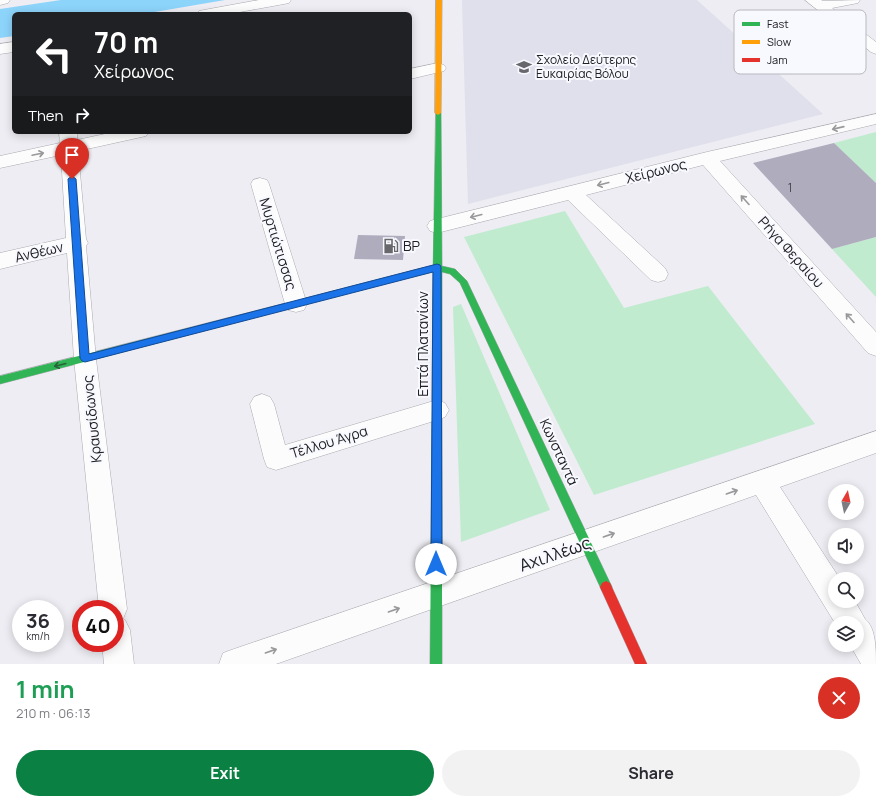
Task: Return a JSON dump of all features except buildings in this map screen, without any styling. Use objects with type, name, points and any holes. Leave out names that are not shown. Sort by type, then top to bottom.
[{"type":"street","points":[[215,12],[284,0]]},
{"type":"street","name":"Επτά Πλατανίων","points":[[436,664],[439,0]]},
{"type":"street","points":[[816,3],[853,0]]},
{"type":"street","points":[[816,3],[825,10]]},
{"type":"street","points":[[866,41],[876,49]]},
{"type":"street","points":[[0,49],[12,46]]},
{"type":"street","points":[[412,74],[438,68]]},
{"type":"street","name":"Χείρωνος","points":[[437,226],[707,158],[876,119]]},
{"type":"street","points":[[0,162],[69,140],[122,134]]},
{"type":"street","name":"Κραυσίδωνος","points":[[69,140],[78,243],[85,358],[112,600]]},
{"type":"street","name":"Ρήγα Φεραίου","points":[[707,158],[876,347]]},
{"type":"street","name":"Μυρτιώτισσας","points":[[260,184],[296,304]]},
{"type":"street","points":[[571,192],[658,274]]},
{"type":"street","name":"Ανθέων","points":[[0,261],[78,243]]},
{"type":"street","points":[[0,380],[437,267]]},
{"type":"street","name":"Κωνσταντά","points":[[437,267],[450,269],[458,273],[463,280],[641,664]]},
{"type":"street","name":"Τέλλου Άγρα","points":[[262,404],[276,458],[437,410]]},
{"type":"street","name":"Αχιλλέως","points":[[234,664],[876,442]]},
{"type":"street","points":[[762,482],[828,585]]},
{"type":"street","points":[[864,641],[876,660]]},
{"type":"street","points":[[118,652],[119,664]]},
{"type":"shaded area","points":[[462,0],[697,0],[734,33],[734,74],[779,74],[823,114],[468,204]]},
{"type":"green space","points":[[876,132],[876,183],[834,143]]},
{"type":"green space","points":[[565,211],[624,308],[708,286],[815,424],[594,495],[464,237]]},
{"type":"green space","points":[[876,237],[876,297],[832,249]]},
{"type":"green space","points":[[461,304],[550,510],[461,542],[453,307]]},
{"type":"water","points":[[61,0],[225,0],[155,12],[12,12],[12,36],[0,38],[0,9]]},
{"type":"traffic: fast","points":[[436,664],[438,113]]},
{"type":"traffic: fast","points":[[435,268],[452,271],[463,281],[606,587]]},
{"type":"traffic: fast","points":[[0,380],[299,303]]},
{"type":"traffic: slow","points":[[438,113],[439,0]]},
{"type":"traffic: slow","points":[[299,303],[435,268]]},
{"type":"traffic: jam","points":[[606,587],[641,664]]},
{"type":"place","name":"Σχολείο Δεύτερης Ευκαιρίας Βόλου","points":[[524,67]]},
{"type":"place","name":"BP","points":[[391,246]]},
{"type":"route","points":[[72,179],[78,243],[85,358],[437,267],[436,564]]}]
